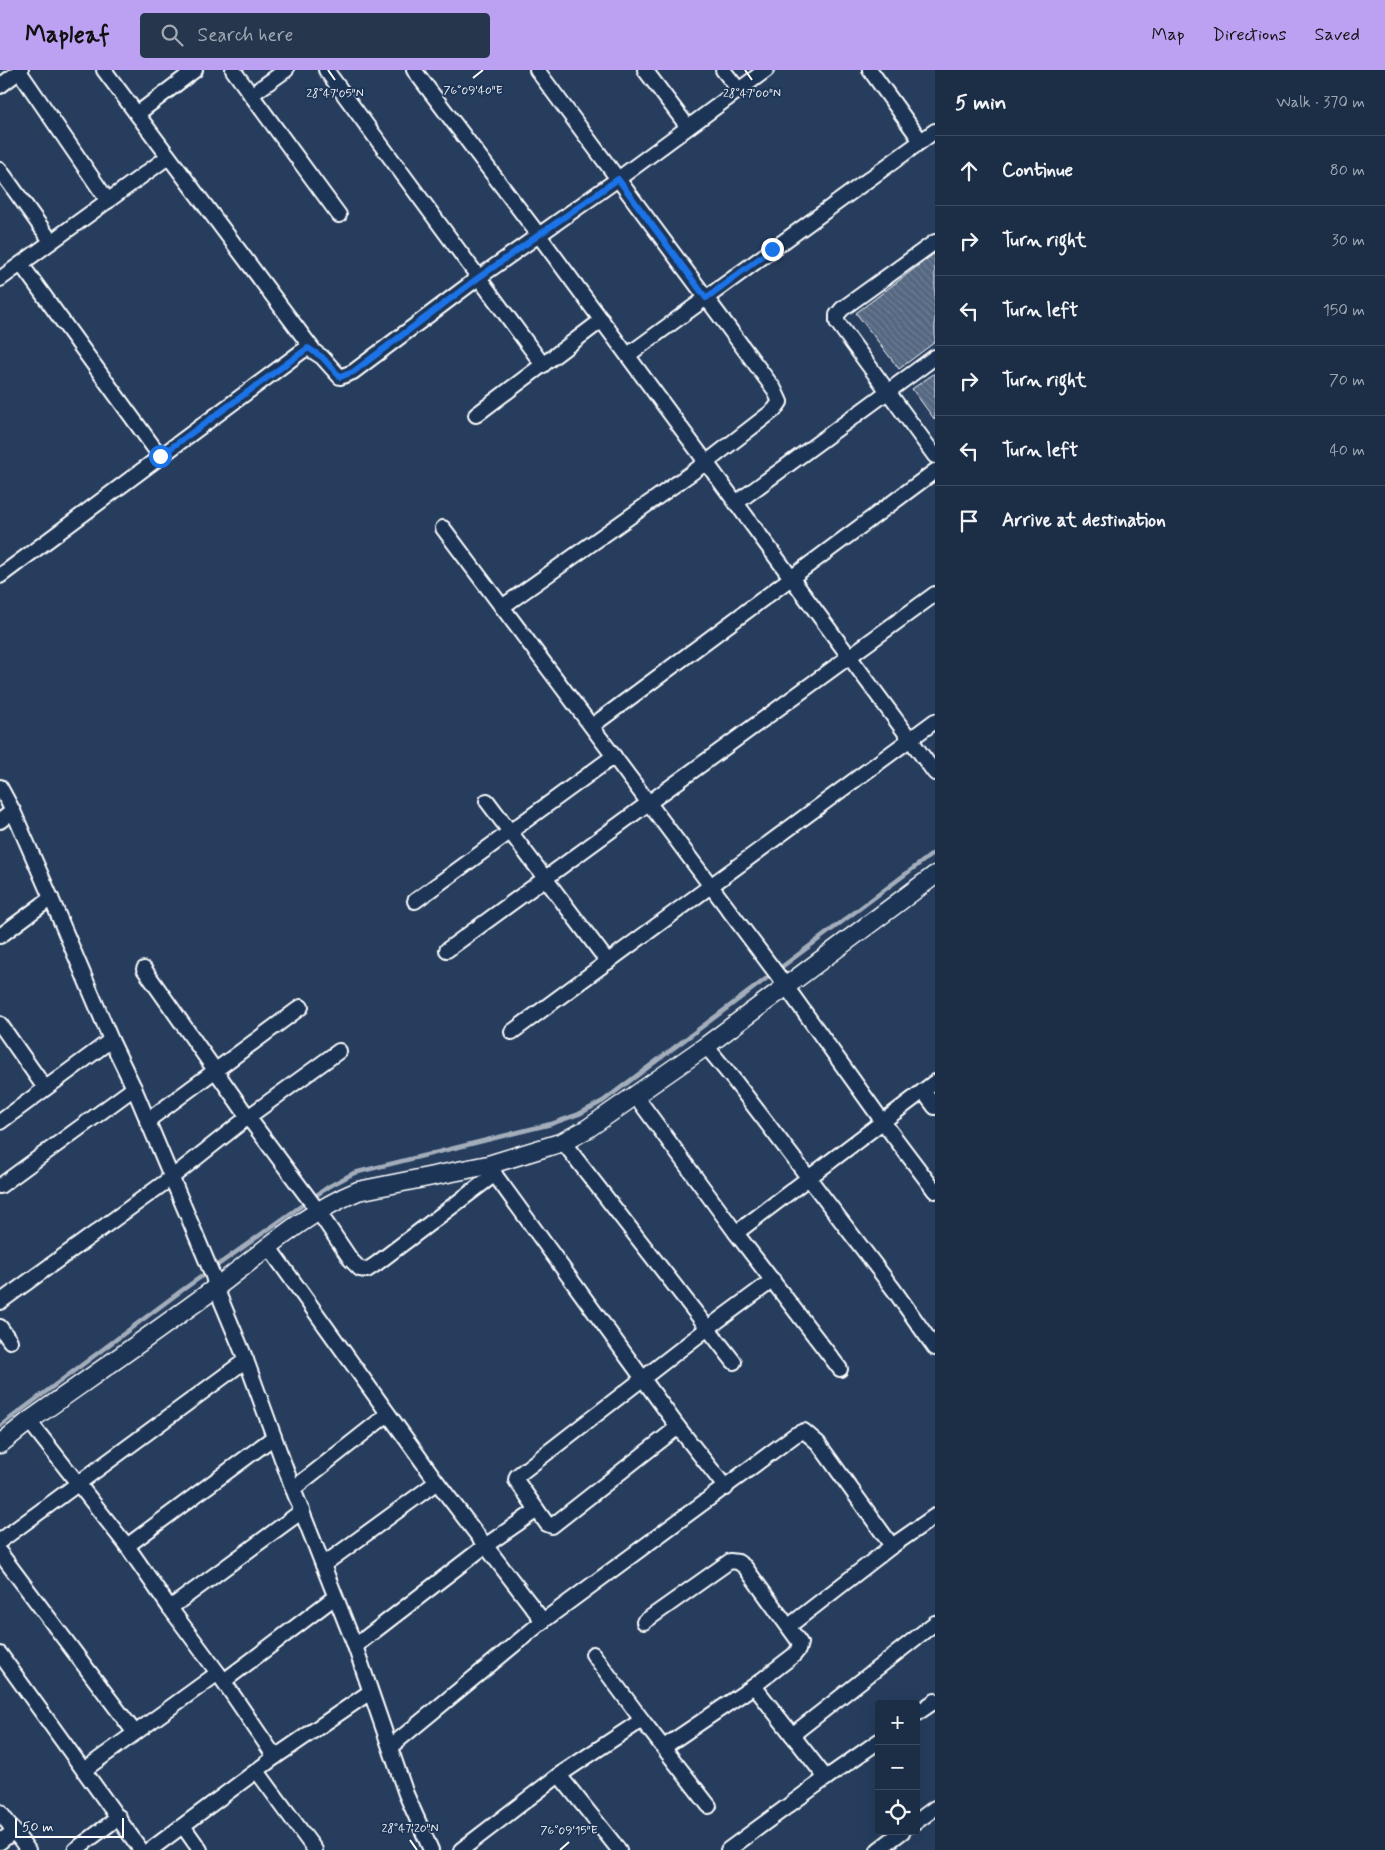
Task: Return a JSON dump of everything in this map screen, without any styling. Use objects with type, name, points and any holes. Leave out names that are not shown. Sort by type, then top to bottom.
[{"type":"street","points":[[104,70],[314,351],[340,377],[347,376],[538,234],[618,179],[766,70]]},
{"type":"street","points":[[136,114],[195,70]]},
{"type":"street","points":[[233,70],[338,214]]},
{"type":"street","points":[[252,95],[286,70]]},
{"type":"street","points":[[326,70],[543,365]]},
{"type":"street","points":[[414,70],[628,355],[935,773]]},
{"type":"street","points":[[502,607],[707,462],[774,410],[780,402],[774,389],[537,70]]},
{"type":"street","points":[[645,70],[688,127]]},
{"type":"street","points":[[723,70],[739,90]]},
{"type":"street","points":[[870,70],[921,141]]},
{"type":"street","points":[[0,86],[20,71],[108,201]]},
{"type":"street","points":[[628,355],[935,131]]},
{"type":"street","points":[[0,279],[168,157]]},
{"type":"street","points":[[0,170],[51,241]]},
{"type":"street","points":[[935,242],[842,309],[837,315],[837,322],[935,456]]},
{"type":"street","points":[[21,264],[160,456]]},
{"type":"street","points":[[476,414],[602,320]]},
{"type":"street","points":[[0,576],[301,352],[308,348],[314,351]]},
{"type":"street","points":[[736,502],[935,357]]},
{"type":"street","points":[[592,726],[935,472]]},
{"type":"street","points":[[443,528],[785,985],[935,1191]]},
{"type":"street","points":[[447,950],[650,804],[935,594]]},
{"type":"street","points":[[512,1032],[935,721]]},
{"type":"street","points":[[415,902],[614,756]]},
{"type":"street","points":[[0,787],[13,811],[111,1040],[134,1088],[215,1282],[246,1360],[293,1489],[355,1646],[406,1794],[430,1850]]},
{"type":"street","points":[[487,801],[608,962]]},
{"type":"street","points":[[0,821],[13,811]]},
{"type":"street","points":[[0,1444],[215,1282],[318,1211],[339,1199],[358,1191],[491,1170],[563,1142],[587,1129],[706,1046],[785,985],[935,875]]},
{"type":"street","points":[[0,936],[51,898]]},
{"type":"street","points":[[144,969],[248,1117],[360,1269],[367,1270],[491,1170]]},
{"type":"street","points":[[147,1121],[301,1007]]},
{"type":"street","points":[[0,1024],[45,1088]]},
{"type":"street","points":[[0,1122],[111,1040]]},
{"type":"street","points":[[706,1046],[894,1290],[935,1348]]},
{"type":"street","points":[[0,1302],[171,1178],[248,1117],[338,1050]]},
{"type":"street","points":[[736,1233],[935,1082]]},
{"type":"street","points":[[0,1186],[134,1088]]},
{"type":"street","points":[[923,1091],[935,1107]]},
{"type":"street","points":[[634,1095],[840,1370]]},
{"type":"street","points":[[563,1142],[734,1362]]},
{"type":"street","points":[[491,1170],[678,1427],[726,1488]]},
{"type":"street","points":[[268,1246],[437,1482],[543,1621]]},
{"type":"street","points":[[678,1427],[554,1525],[547,1524],[516,1480],[518,1476],[708,1328],[773,1280]]},
{"type":"street","points":[[0,1327],[10,1341]]},
{"type":"street","points":[[0,1541],[246,1360]]},
{"type":"street","points":[[293,1489],[388,1414]]},
{"type":"street","points":[[29,1421],[127,1546],[221,1677],[275,1757]]},
{"type":"street","points":[[390,1747],[543,1621],[726,1488],[795,1435],[804,1431],[818,1443],[892,1546]]},
{"type":"street","points":[[127,1546],[274,1437]]},
{"type":"street","points":[[323,1565],[437,1482]]},
{"type":"street","points":[[355,1646],[485,1546],[537,1510]]},
{"type":"street","points":[[170,1608],[302,1511]]},
{"type":"street","points":[[789,1626],[892,1546],[935,1516]]},
{"type":"street","points":[[0,1552],[134,1733]]},
{"type":"street","points":[[644,1622],[730,1561],[738,1562],[744,1567],[800,1643],[794,1655],[754,1686],[664,1747]]},
{"type":"street","points":[[84,1770],[134,1733],[221,1677],[335,1597]]},
{"type":"street","points":[[792,1735],[935,1623]]},
{"type":"street","points":[[0,1654],[141,1850]]},
{"type":"street","points":[[593,1654],[709,1806]]},
{"type":"street","points":[[754,1686],[826,1778]]},
{"type":"street","points":[[150,1850],[275,1757],[370,1692]]},
{"type":"street","points":[[920,1711],[935,1701]]},
{"type":"street","points":[[461,1850],[559,1775],[642,1720]]},
{"type":"street","points":[[728,1850],[875,1744]]},
{"type":"street","points":[[257,1771],[315,1850]]},
{"type":"street","points":[[559,1775],[619,1850]]},
{"type":"street","points":[[920,1819],[935,1808]]},
{"type":"street","points":[[0,1812],[28,1850]]},
{"type":"street","points":[[75,1850],[119,1817]]},
{"type":"street","points":[[183,1826],[200,1850]]},
{"type":"street","points":[[0,1842],[14,1832]]},
{"type":"street","points":[[878,1850],[898,1835]]},
{"type":"building","points":[[935,253],[935,342],[899,369],[856,313]]},
{"type":"building","points":[[935,373],[935,420],[912,389]]},
{"type":"waterway","points":[[0,1426],[181,1291],[328,1187],[354,1173],[551,1124],[579,1114],[603,1101],[935,852]]},
{"type":"route","points":[[160,456],[308,348],[322,357],[340,377],[347,376],[538,234],[618,179],[706,298],[772,249]]}]
